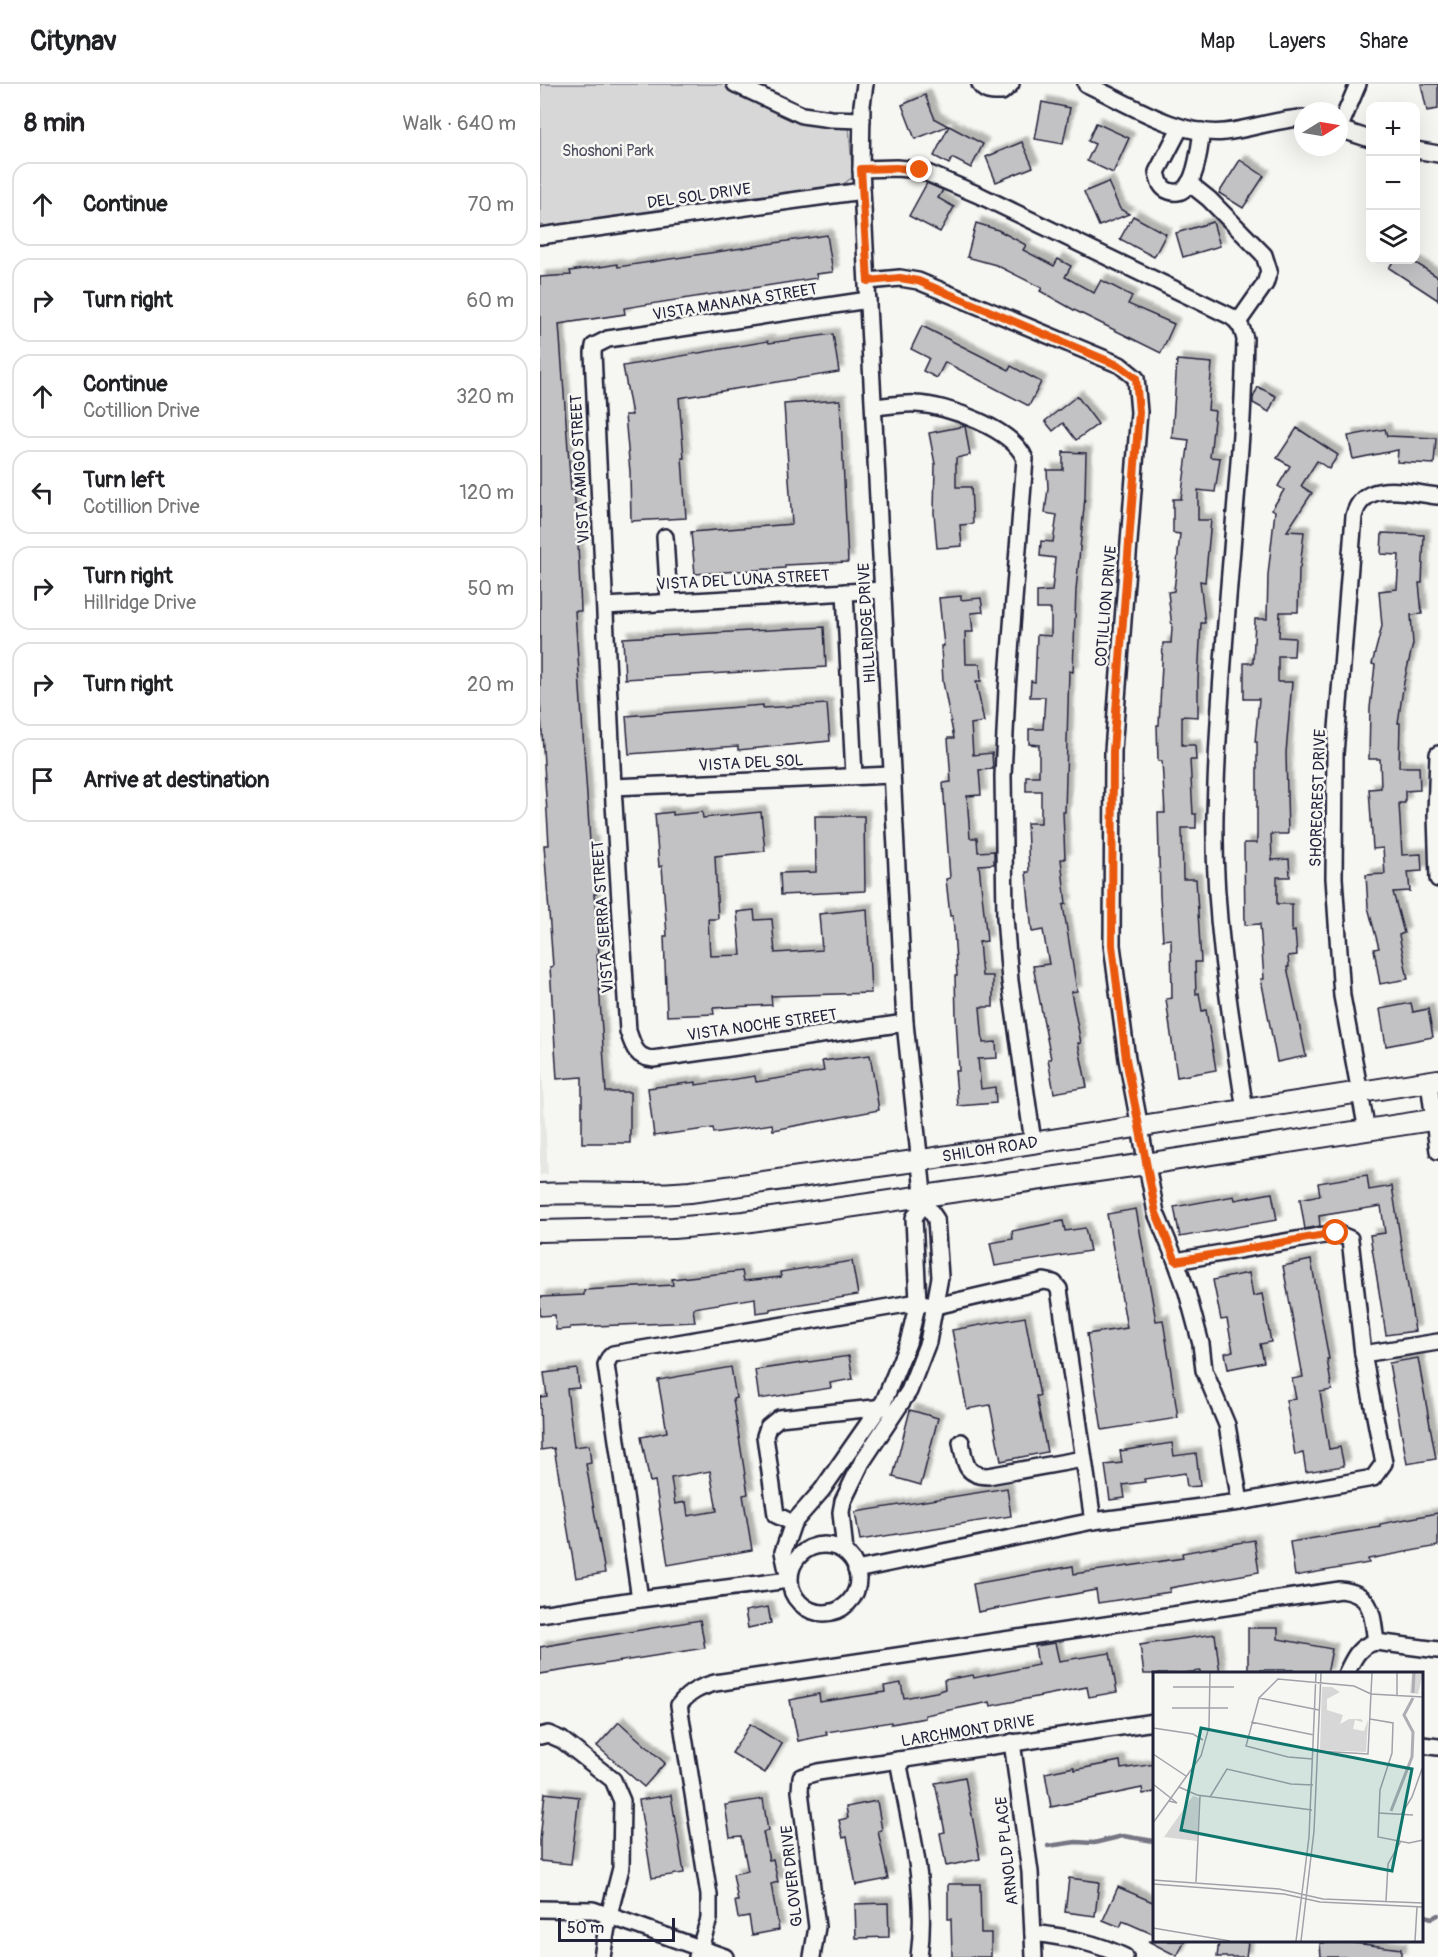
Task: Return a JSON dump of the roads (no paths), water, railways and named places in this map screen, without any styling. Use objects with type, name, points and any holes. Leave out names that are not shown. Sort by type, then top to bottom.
[{"type":"main road","name":"SHILOH ROAD","points":[[540,1194],[562,1192],[658,1196],[920,1160],[1433,1081]]},
{"type":"main road","points":[[540,1231],[673,1227],[744,1222],[924,1199],[1436,1119]]},
{"type":"street","points":[[735,84],[802,115],[862,120]]},
{"type":"street","name":"HILLRIDGE DRIVE","points":[[865,84],[861,169],[891,775],[905,1023],[924,1199]]},
{"type":"street","points":[[980,84],[982,89],[988,92],[1002,92],[1011,84]]},
{"type":"street","points":[[1086,84],[1106,88],[1180,128],[1225,132],[1294,118]]},
{"type":"street","points":[[1348,108],[1358,84]]},
{"type":"street","points":[[1180,128],[1157,172],[1159,184],[1166,190],[1178,192],[1185,190],[1195,170],[1202,131]]},
{"type":"street","points":[[1348,132],[1366,137]]},
{"type":"street","points":[[1420,151],[1438,154]]},
{"type":"street","points":[[861,169],[920,170],[981,196],[1239,321],[1245,339],[1240,446],[1222,662],[1215,817],[1219,916],[1245,1110]]},
{"type":"street","points":[[1189,183],[1209,199],[1264,255],[1269,271],[1265,284],[1239,321]]},
{"type":"street","name":"DEL SOL DRIVE","points":[[540,236],[862,191]]},
{"type":"street","name":"COTILLION DRIVE","points":[[868,281],[900,278],[918,281],[1120,366],[1136,378],[1139,412],[1113,751],[1112,945],[1126,1059],[1139,1126]]},
{"type":"street","name":"VISTA MANANA STREET","points":[[608,339],[868,300]]},
{"type":"street","name":"VISTA AMIGO STREET","points":[[608,339],[594,346],[593,353],[613,787]]},
{"type":"street","points":[[874,407],[915,403],[943,407],[1009,437],[1021,449],[1025,459],[1007,679],[1003,776],[1005,917],[1010,981],[1033,1142]]},
{"type":"street","name":"SHORECREST DRIVE","points":[[1367,1131],[1342,996],[1334,878],[1335,754],[1354,516],[1357,504],[1364,497],[1379,490],[1438,496]]},
{"type":"street","points":[[665,537],[669,603]]},
{"type":"street","name":"VISTA DEL LUNA STREET","points":[[605,606],[883,590]]},
{"type":"street","points":[[845,592],[854,776]]},
{"type":"street","points":[[1438,754],[1436,815],[1438,879]]},
{"type":"street","name":"VISTA DEL SOL","points":[[613,787],[891,775]]},
{"type":"street","name":"VISTA SIERRA STREET","points":[[613,787],[628,1031],[632,1043]]},
{"type":"street","name":"VISTA NOCHE STREET","points":[[632,1043],[637,1053],[645,1059],[653,1059],[905,1023]]},
{"type":"street","points":[[1433,1081],[1438,1151]]},
{"type":"street","points":[[1139,1126],[1156,1213],[1176,1261],[1201,1344],[1204,1370],[1227,1425],[1240,1502]]},
{"type":"street","points":[[789,1580],[796,1559],[804,1551],[813,1546],[835,1547],[845,1552],[852,1560],[858,1581],[855,1593],[849,1603],[840,1610],[817,1613],[806,1609],[797,1602],[792,1592],[789,1580],[783,1552],[792,1523],[822,1490],[880,1407],[897,1374],[908,1343],[918,1302],[914,1218],[924,1199]]},
{"type":"street","points":[[845,1552],[841,1512],[843,1501],[862,1462],[899,1407],[918,1373],[928,1342],[940,1277],[936,1219],[924,1199]]},
{"type":"street","points":[[856,1570],[1093,1521],[1240,1502],[1373,1478],[1384,1463],[1364,1354],[1350,1239],[1336,1233],[1176,1261]]},
{"type":"street","points":[[640,1599],[606,1365],[613,1354],[918,1302],[936,1306],[1044,1281],[1054,1284],[1059,1289],[1093,1521]]},
{"type":"street","points":[[1364,1354],[1438,1342]]},
{"type":"street","points":[[792,1523],[776,1515],[765,1436],[768,1427],[779,1418],[899,1407]]},
{"type":"street","points":[[961,1442],[966,1464],[971,1473],[979,1476],[1083,1459]]},
{"type":"street","points":[[540,1614],[789,1580]]},
{"type":"street","points":[[698,1953],[709,1918],[709,1895],[679,1705],[700,1687],[1064,1630],[1340,1590],[1362,1595],[1367,1602],[1376,1642]]},
{"type":"street","points":[[1347,1672],[1354,1657],[1365,1644],[1376,1642],[1438,1650]]},
{"type":"street","name":"LARCHMONT DRIVE","points":[[800,1791],[801,1778],[818,1772],[1153,1722]]},
{"type":"street","points":[[540,1736],[549,1734],[562,1740],[613,1780],[622,1801],[621,1868],[609,1915],[602,1957]]},
{"type":"street","name":"ARNOLD PLACE","points":[[1012,1742],[1030,1872],[1034,1957]]},
{"type":"street","points":[[1423,1745],[1438,1747]]},
{"type":"street","points":[[898,1760],[917,1868],[922,1915],[919,1957]]},
{"type":"street","name":"GLOVER DRIVE","points":[[800,1791],[817,1927],[812,1957]]},
{"type":"street","points":[[540,1909],[593,1910],[698,1953],[725,1957]]},
{"type":"street","points":[[1033,1934],[1070,1938],[1107,1948],[1125,1957]]},
{"type":"waterway","points":[[1048,1846],[1076,1842],[1094,1843],[1123,1836],[1153,1841]]},
{"type":"waterway","points":[[1423,1915],[1432,1918],[1438,1915]]},
{"type":"park label","name":"Shoshoni Park","points":[[608,151]]}]
